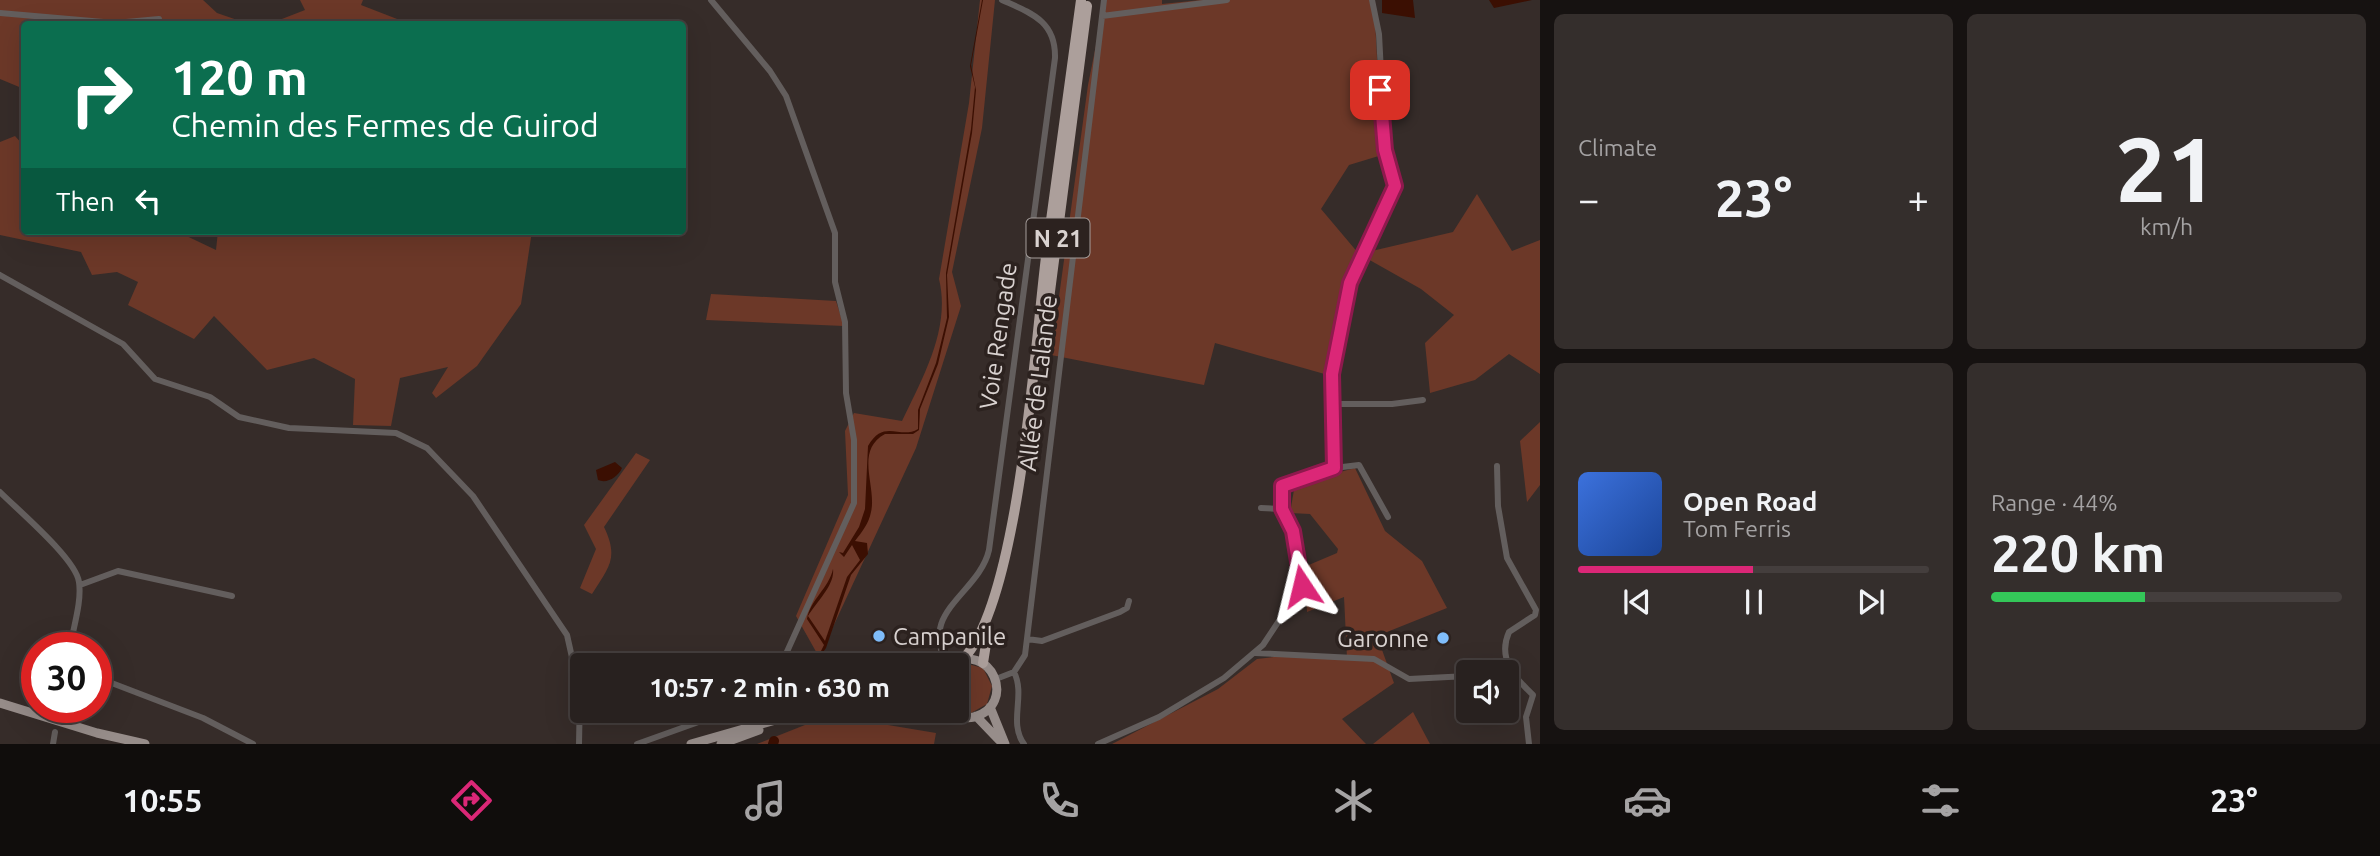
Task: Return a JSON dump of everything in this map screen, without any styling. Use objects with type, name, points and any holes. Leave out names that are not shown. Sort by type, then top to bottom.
[{"type":"highway","name":"N 21","points":[[969,653],[987,617],[1015,501],[1081,0]]},
{"type":"highway","name":"N 21","points":[[982,663],[985,638],[1012,552],[1022,502],[1088,0]]},
{"type":"main road","points":[[969,660],[982,663],[996,679],[997,692],[990,706],[976,716],[969,716]]},
{"type":"main road","points":[[0,703],[97,733],[145,744]]},
{"type":"main road","points":[[990,706],[1002,743]]},
{"type":"main road","points":[[976,716],[1002,743]]},
{"type":"main road","points":[[691,744],[765,723]]},
{"type":"main road","points":[[721,744],[776,723]]},
{"type":"street","points":[[710,0],[770,71],[786,96],[835,233],[835,282],[845,322],[846,393],[854,440],[854,503],[786,653]]},
{"type":"street","name":"Voie Rengade","points":[[944,653],[939,639],[945,614],[982,572],[989,550],[1055,58],[1052,34],[1035,14],[1002,0]]},
{"type":"street","name":"Allée de Lalande","points":[[1014,672],[1023,661],[1027,639],[1104,0]]},
{"type":"street","points":[[1102,16],[1227,0]]},
{"type":"street","points":[[1334,468],[1332,374],[1350,283],[1395,186],[1385,150],[1379,34],[1372,0]]},
{"type":"street","points":[[0,13],[91,21]]},
{"type":"street","points":[[136,21],[159,19]]},
{"type":"street","points":[[0,275],[123,344],[155,379],[210,397],[239,417],[302,429],[396,433],[420,442],[464,485],[524,568],[567,635],[572,653]]},
{"type":"street","points":[[1332,404],[1392,404],[1423,400]]},
{"type":"street","points":[[1098,744],[1159,717],[1224,678],[1263,645],[1302,586],[1293,531],[1282,509],[1282,486],[1334,468],[1359,464],[1388,517]]},
{"type":"street","points":[[1497,466],[1499,519],[1507,558],[1536,610],[1535,615],[1507,635],[1507,660]]},
{"type":"street","points":[[0,492],[77,573],[80,585],[73,632]]},
{"type":"street","points":[[1261,508],[1282,509]]},
{"type":"street","points":[[80,585],[118,571],[232,596]]},
{"type":"street","points":[[1027,639],[1042,641],[1123,611],[1129,601]]},
{"type":"street","points":[[1255,653],[1374,659],[1409,679],[1456,677]]},
{"type":"street","points":[[996,679],[1014,672],[1021,685],[1016,725],[1017,733],[1024,744]]},
{"type":"street","points":[[112,683],[203,718],[253,744]]},
{"type":"street","points":[[1519,683],[1532,695],[1526,717],[1529,744]]},
{"type":"street","points":[[579,744],[580,723]]},
{"type":"street","points":[[636,744],[695,723]]},
{"type":"street","points":[[53,744],[55,732]]},
{"type":"shaded area","points":[[0,0],[203,0],[217,13],[240,21],[21,21],[21,88],[0,79]]},
{"type":"shaded area","points":[[300,0],[363,0],[361,5],[402,21],[277,21],[305,10]]},
{"type":"shaded area","points":[[980,0],[995,0],[982,128],[952,272],[961,306],[916,448],[821,653],[817,653],[796,616],[848,495],[845,431],[854,413],[902,421],[933,352],[941,316],[939,279],[969,103]]},
{"type":"shaded area","points":[[983,0],[971,65],[976,90],[972,133],[947,275],[949,317],[938,364],[920,409],[919,430],[913,434],[885,434],[876,441],[871,450],[871,512],[867,524],[855,541],[867,543],[868,554],[851,575],[826,648],[820,653],[824,645],[807,619],[809,612],[815,600],[828,582],[833,569],[828,587],[808,616],[825,641],[847,577],[860,560],[852,545],[844,557],[839,552],[843,553],[859,527],[865,509],[868,446],[880,433],[911,432],[918,429],[918,410],[936,363],[947,318],[946,273],[971,129],[975,87],[970,66]]},
{"type":"shaded area","points":[[1105,0],[1162,0],[1162,4],[1201,0],[1374,0],[1382,155],[1349,165],[1321,209],[1359,254],[1347,280],[1328,375],[1215,343],[1204,385],[1051,355],[1088,85]]},
{"type":"shaded area","points":[[1382,0],[1413,0],[1415,18],[1382,13]]},
{"type":"shaded area","points":[[1489,0],[1532,0],[1494,8]]},
{"type":"shaded area","points":[[15,136],[21,143],[21,235],[184,235],[216,250],[218,235],[531,235],[521,304],[477,366],[436,398],[432,393],[448,367],[400,378],[391,426],[353,425],[355,379],[314,358],[267,370],[214,316],[194,339],[128,305],[138,282],[117,272],[92,275],[81,252],[0,235],[0,142]]},
{"type":"shaded area","points":[[1477,194],[1512,251],[1540,240],[1540,374],[1509,354],[1475,380],[1430,393],[1425,343],[1454,315],[1421,289],[1359,254],[1453,232]]},
{"type":"shaded area","points":[[711,294],[836,301],[844,326],[706,320]]},
{"type":"shaded area","points":[[1540,422],[1540,485],[1527,502],[1520,441]]},
{"type":"shaded area","points":[[636,453],[650,460],[604,527],[611,547],[610,562],[592,594],[580,588],[596,549],[584,525]]},
{"type":"shaded area","points":[[615,462],[622,468],[618,474],[612,479],[598,480],[596,470]]},
{"type":"shaded area","points":[[1355,468],[1385,531],[1422,561],[1447,608],[1377,636],[1394,683],[1342,719],[1366,744],[1112,744],[1218,689],[1257,659],[1281,656],[1347,658],[1344,597],[1307,612],[1304,567],[1337,553],[1338,549],[1310,514],[1290,513],[1295,484]]},
{"type":"shaded area","points":[[969,664],[983,668],[992,686],[987,704],[971,713]]},
{"type":"shaded area","points":[[1413,712],[1430,744],[1373,744]]},
{"type":"shaded area","points":[[810,723],[876,723],[936,733],[934,744],[757,744]]},
{"type":"place","name":"Campanile","points":[[879,636]]},
{"type":"place","name":"Garonne","points":[[1443,638]]},
{"type":"route","points":[[1302,586],[1293,531],[1282,509],[1282,486],[1334,468],[1332,374],[1350,283],[1382,208],[1395,186],[1395,178],[1388,166],[1385,150],[1380,90]]}]
